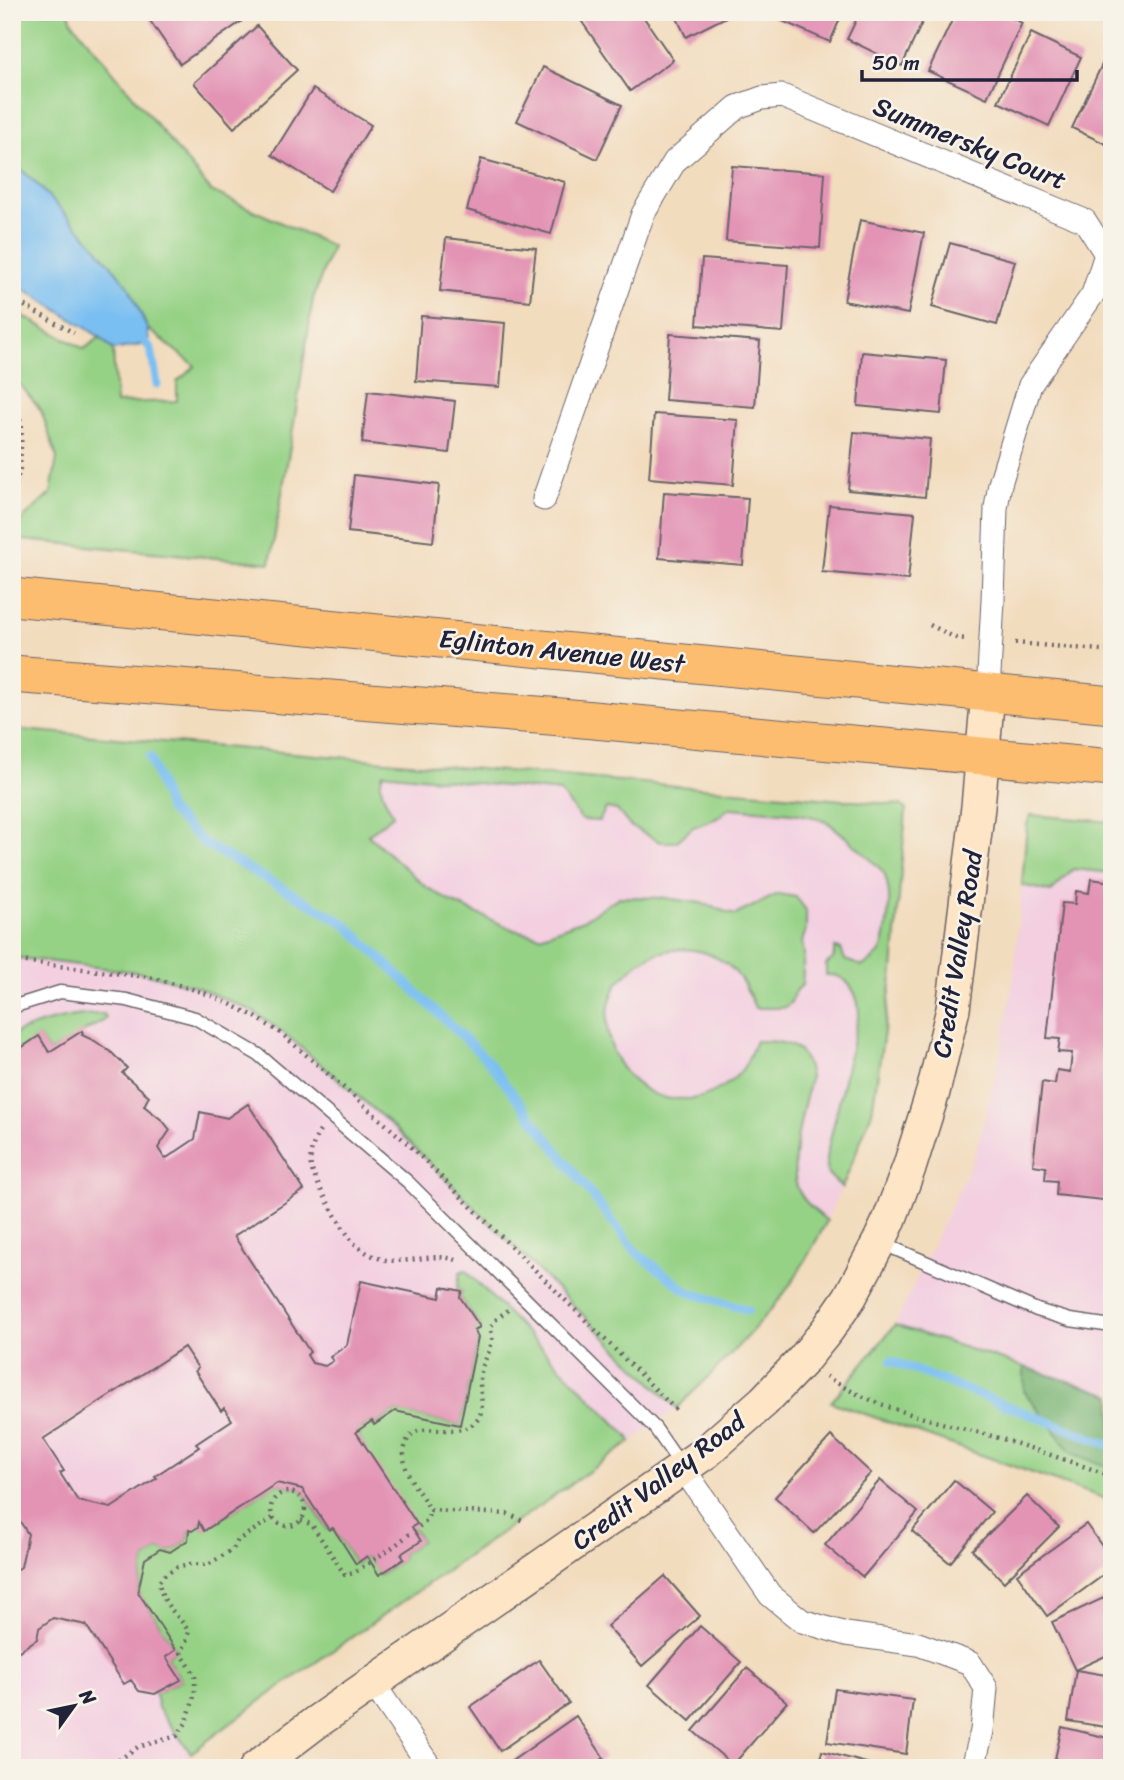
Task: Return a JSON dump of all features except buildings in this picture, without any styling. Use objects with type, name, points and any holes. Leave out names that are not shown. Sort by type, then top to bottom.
[{"type":"main road","name":"Eglinton Avenue West","points":[[12,597],[1112,705]]},
{"type":"main road","points":[[12,674],[550,716],[1112,768]]},
{"type":"street","name":"Summersky Court","points":[[544,499],[643,214],[675,162],[737,107],[762,98],[782,96],[1084,221],[1106,254],[1093,293],[1030,385],[1000,484],[996,508],[988,693]]},
{"type":"street","name":"Credit Valley Road","points":[[256,1768],[315,1723],[683,1468],[735,1427],[803,1360],[850,1297],[889,1221],[910,1166],[933,1092],[953,1009],[978,807],[988,693]]},
{"type":"street","points":[[683,1468],[770,1595],[802,1621],[846,1634],[918,1644],[970,1662],[986,1688],[982,1731],[973,1768]]},
{"type":"street","points":[[373,1683],[431,1768]]},
{"type":"lane","points":[[12,1007],[60,992],[127,1000],[195,1018],[259,1055],[408,1182],[655,1428],[683,1468]]},
{"type":"lane","points":[[879,1242],[1037,1310],[1070,1320],[1112,1326]]},
{"type":"path","points":[[12,299],[74,333]]},
{"type":"path","points":[[12,400],[22,424],[20,468],[12,500]]},
{"type":"path","points":[[930,625],[956,638]]},
{"type":"path","points":[[1020,643],[1112,651]]},
{"type":"path","points":[[331,1116],[317,1135],[310,1153],[311,1167],[315,1180],[352,1241],[367,1253],[385,1260],[410,1261],[436,1257],[463,1263]]},
{"type":"path","points":[[431,1510],[408,1473],[405,1447],[417,1431],[461,1430],[478,1419],[482,1410],[481,1367],[492,1340],[492,1326],[509,1310],[500,1300]]},
{"type":"path","points":[[803,1360],[839,1385],[869,1399],[1112,1476]]},
{"type":"path","points":[[284,1492],[294,1493],[302,1499],[305,1510],[301,1520],[292,1525],[282,1525],[273,1518],[271,1507],[274,1498],[284,1492]]},
{"type":"path","points":[[301,1520],[312,1525],[345,1575],[354,1573],[393,1547],[426,1521],[431,1510]]},
{"type":"path","points":[[431,1510],[508,1514],[523,1521]]},
{"type":"path","points":[[107,1768],[138,1747],[177,1736],[186,1723],[193,1701],[195,1675],[181,1653],[189,1632],[161,1595],[159,1582],[164,1575],[177,1567],[190,1564],[208,1565],[233,1549],[238,1540],[273,1518]]},
{"type":"shaded area","points":[[12,729],[901,805],[906,810],[893,971],[872,1112],[842,1188],[807,1259],[711,1375],[677,1408],[259,1702],[191,1753],[176,1768],[12,1768]]},
{"type":"shaded area","points":[[1031,815],[1112,822],[1112,1395],[895,1325],[975,1155],[997,1069],[1013,983],[1027,824]]},
{"type":"green space","points":[[12,12],[69,12],[72,22],[211,191],[332,246],[313,299],[270,563],[12,539],[12,529],[51,493],[57,458],[41,410],[12,375],[12,310],[84,349],[100,337],[113,350],[116,403],[177,401],[177,382],[195,366],[147,328],[129,287],[34,181],[12,162]]},
{"type":"green space","points":[[12,729],[901,805],[906,810],[893,971],[872,1112],[842,1188],[828,1174],[826,1158],[859,1014],[851,987],[834,975],[826,975],[826,964],[833,959],[835,948],[841,949],[845,960],[862,966],[874,958],[883,943],[889,905],[885,875],[857,847],[825,821],[792,813],[729,808],[717,818],[693,827],[676,842],[660,842],[630,826],[617,810],[606,808],[599,821],[582,820],[560,792],[383,773],[381,778],[383,794],[393,815],[368,835],[425,886],[451,902],[514,930],[540,936],[583,920],[619,897],[664,898],[701,903],[735,915],[778,894],[796,897],[806,910],[806,929],[802,942],[802,985],[786,1007],[755,1008],[734,970],[711,955],[686,949],[661,952],[629,971],[618,983],[608,1017],[609,1035],[622,1068],[634,1081],[668,1099],[703,1096],[728,1084],[745,1065],[756,1041],[792,1046],[803,1057],[810,1077],[796,1150],[795,1178],[804,1198],[827,1221],[789,1287],[744,1340],[677,1408],[386,1120],[284,1033],[252,1011],[197,987],[144,973],[12,957]]},
{"type":"green space","points":[[1031,815],[1112,822],[1112,873],[1073,869],[1051,892],[1022,885],[1027,824]]},
{"type":"green space","points":[[104,1014],[106,1019],[49,1052],[39,1037],[12,1054],[12,1035],[54,1020]]},
{"type":"green space","points":[[465,1270],[631,1442],[259,1702],[191,1753],[158,1708],[155,1694],[181,1680],[166,1657],[176,1650],[138,1592],[145,1559],[160,1549],[170,1552],[188,1540],[189,1530],[192,1531],[199,1522],[204,1530],[277,1483],[302,1489],[328,1530],[333,1528],[356,1564],[367,1556],[380,1575],[403,1559],[401,1554],[421,1541],[356,1432],[372,1421],[375,1425],[395,1411],[460,1425],[478,1337],[474,1330],[480,1326],[460,1297],[462,1291],[457,1290],[460,1272]]},
{"type":"green space","points":[[895,1325],[1024,1367],[1024,1391],[1071,1452],[1112,1468],[1112,1501],[831,1402]]},
{"type":"green space","points":[[1024,1367],[1112,1395],[1112,1468],[1071,1453],[1024,1391]]},
{"type":"water","points":[[12,162],[34,181],[91,241],[129,287],[147,328],[149,341],[146,344],[113,350],[100,337],[12,281]]},
{"type":"waterway","points":[[139,334],[151,349],[157,384]]},
{"type":"waterway","points":[[150,757],[169,810],[205,844],[344,923],[487,1060],[636,1252],[688,1292],[748,1310]]},
{"type":"waterway","points":[[891,1361],[1112,1446]]}]
